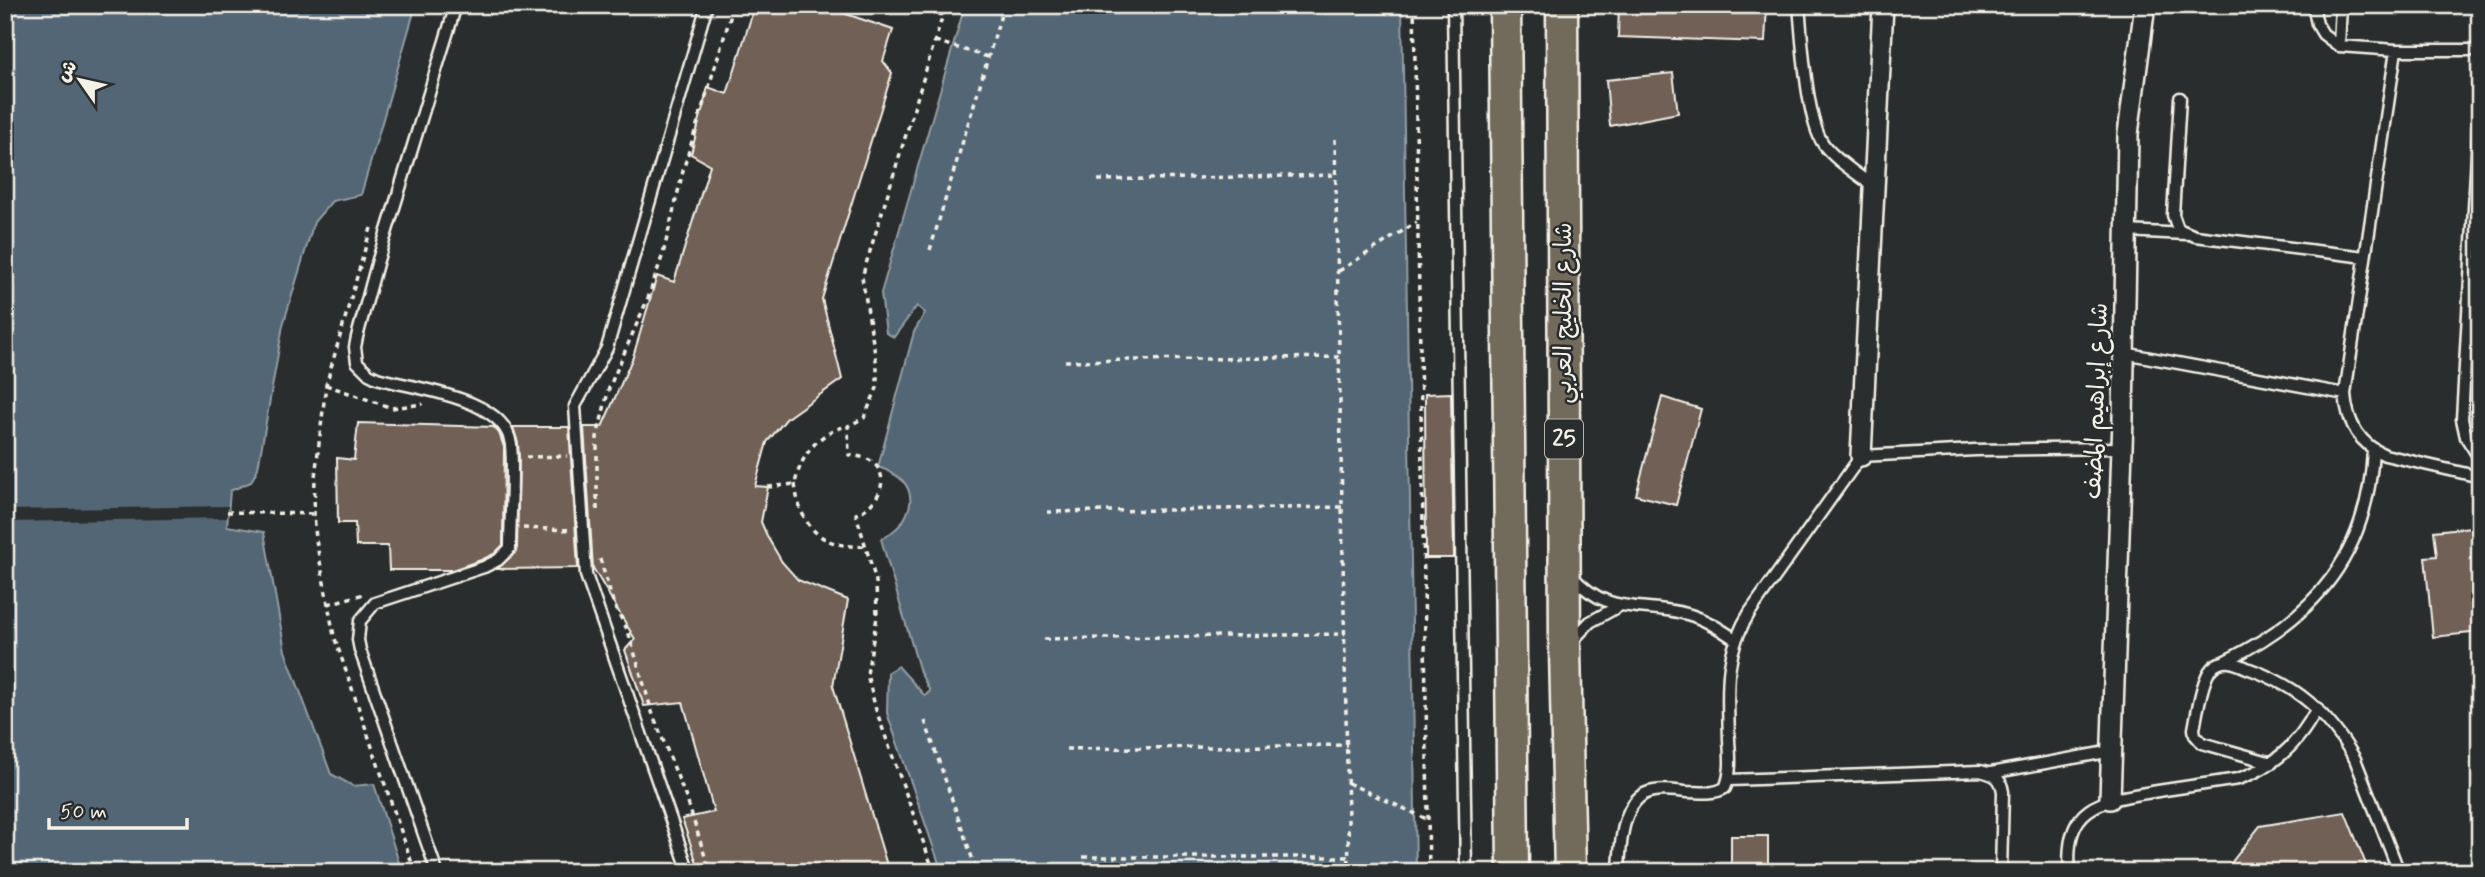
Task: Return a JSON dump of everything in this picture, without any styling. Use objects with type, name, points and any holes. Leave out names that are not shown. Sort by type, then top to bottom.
[{"type":"main road","points":[[1499,5],[1505,55]]},
{"type":"main road","name":"25","points":[[1505,5],[1513,872]]},
{"type":"main road","name":"شارع الخليج العربي","points":[[1562,5],[1565,650],[1570,872]]},
{"type":"street","points":[[1861,456],[1884,5]]},
{"type":"street","name":"شارع إبراهيم المضف","points":[[2110,799],[2123,418],[2128,134],[2145,5]]},
{"type":"lane","points":[[437,872],[360,650],[358,630],[365,614],[380,600],[475,570],[498,560],[510,548],[511,442],[497,418],[480,406],[369,374],[357,362],[355,347],[378,260],[456,5]]},
{"type":"lane","points":[[689,872],[586,575],[575,406],[607,348],[707,5]]},
{"type":"lane","points":[[1453,5],[1466,872]]},
{"type":"lane","points":[[1799,5],[1812,120],[1819,138],[1826,148],[1874,188]]},
{"type":"lane","points":[[2313,5],[2317,24],[2323,34],[2339,46],[2396,50],[2480,50]]},
{"type":"lane","points":[[2339,46],[2341,5]]},
{"type":"lane","points":[[2396,50],[2345,394],[2349,420],[2363,441],[2373,450],[2480,477]]},
{"type":"lane","points":[[2180,98],[2173,215],[2178,229],[2186,234]]},
{"type":"lane","points":[[2480,102],[2462,419],[2466,437],[2480,459]]},
{"type":"lane","points":[[2126,231],[2186,234],[2365,257]]},
{"type":"lane","points":[[2124,353],[2345,394]]},
{"type":"lane","points":[[1619,872],[1624,822],[1643,795],[1651,790],[1716,793],[1725,788],[1729,780],[1728,676],[1735,639],[1750,612],[1861,456],[2121,447]]},
{"type":"lane","points":[[2272,763],[2202,743],[2195,735],[2194,729],[2208,673],[2218,663],[2261,644],[2299,616],[2336,570],[2352,544],[2367,503],[2372,480],[2373,450]]},
{"type":"lane","points":[[1565,565],[1583,587],[1619,606],[1686,614],[1702,619],[1735,639]]},
{"type":"lane","points":[[1565,650],[1590,622],[1619,606]]},
{"type":"lane","points":[[2225,662],[2274,678],[2294,689],[2317,708],[2356,759],[2399,872]]},
{"type":"lane","points":[[2070,872],[2068,846],[2075,827],[2089,809],[2110,799],[2238,779],[2255,773],[2294,745],[2317,708]]},
{"type":"lane","points":[[1990,773],[2112,751]]},
{"type":"lane","points":[[1729,780],[1980,771],[1990,773],[1997,777],[2003,792],[2001,872]]},
{"type":"path","points":[[710,872],[688,803],[652,712],[628,631],[614,606],[598,551],[597,437],[609,388],[648,298],[663,254],[684,167],[734,5]]},
{"type":"path","points":[[910,5],[943,15]]},
{"type":"path","points":[[867,546],[837,545],[811,529],[801,514],[795,484],[797,472],[810,447],[841,427],[864,418],[877,388],[877,366],[862,277],[946,5]]},
{"type":"path","points":[[930,250],[1003,5]]},
{"type":"path","points":[[1158,6],[1229,5]]},
{"type":"path","points":[[1414,5],[1429,872]]},
{"type":"path","points":[[935,41],[988,57]]},
{"type":"path","points":[[1335,139],[1349,872]]},
{"type":"path","points":[[1098,180],[1336,175]]},
{"type":"path","points":[[1338,271],[1417,222]]},
{"type":"path","points":[[372,226],[326,385],[314,477],[314,514],[316,540],[334,636],[415,872]]},
{"type":"path","points":[[1065,361],[1339,358]]},
{"type":"path","points":[[326,385],[392,408],[456,399]]},
{"type":"path","points":[[848,426],[849,455],[871,461],[880,473],[881,488],[877,498],[867,510],[856,514],[876,582],[877,617],[867,674],[876,710],[934,872]]},
{"type":"path","points":[[511,458],[597,454]]},
{"type":"path","points":[[768,487],[795,484]]},
{"type":"path","points":[[1047,512],[1342,507]]},
{"type":"path","points":[[227,512],[314,514]]},
{"type":"path","points":[[510,528],[597,530]]},
{"type":"path","points":[[1044,639],[1345,634]]},
{"type":"path","points":[[925,721],[977,872]]},
{"type":"path","points":[[1066,749],[1347,745]]},
{"type":"path","points":[[1347,783],[1429,820]]},
{"type":"path","points":[[1083,857],[1349,857]]},
{"type":"water","points":[[5,5],[416,5],[361,195],[332,201],[314,222],[283,325],[258,468],[251,482],[230,491],[227,526],[264,532],[285,651],[331,774],[353,786],[374,784],[402,872],[5,872]]},
{"type":"water","points":[[965,5],[1402,5],[1416,872],[942,872],[887,713],[888,672],[898,666],[925,696],[930,691],[920,672],[881,539],[896,529],[907,514],[910,498],[908,489],[897,476],[878,467],[914,332],[925,313],[917,306],[894,337],[886,333],[881,293]]},
{"type":"pier","points":[[228,506],[227,518],[5,522],[5,510]]},
{"type":"building","points":[[755,5],[820,5],[893,30],[883,61],[892,73],[822,299],[842,379],[787,418],[767,442],[755,486],[768,487],[761,522],[782,562],[798,580],[848,600],[833,686],[889,872],[700,872],[682,819],[714,812],[683,702],[644,706],[625,650],[635,639],[593,568],[584,427],[602,427],[633,357],[657,276],[674,282],[710,165],[691,154],[708,87],[727,94]]},
{"type":"building","points":[[1619,5],[1767,5],[1765,42],[1618,37]]},
{"type":"building","points":[[1673,73],[1678,113],[1610,126],[1606,80]]},
{"type":"building","points":[[1451,393],[1454,558],[1426,558],[1425,394]]},
{"type":"building","points":[[1662,397],[1701,409],[1676,505],[1636,495]]},
{"type":"building","points":[[358,423],[494,427],[504,447],[503,545],[494,554],[452,570],[389,570],[388,546],[356,546],[355,523],[338,523],[337,458],[354,460]]},
{"type":"building","points":[[513,427],[569,427],[578,568],[497,569],[517,548],[519,457]]},
{"type":"building","points":[[2480,526],[2480,632],[2433,637],[2425,557],[2437,556],[2434,531]]},
{"type":"building","points":[[2345,812],[2369,872],[2224,872],[2260,826]]},
{"type":"building","points":[[1731,836],[1768,836],[1768,872],[1731,872]]}]
